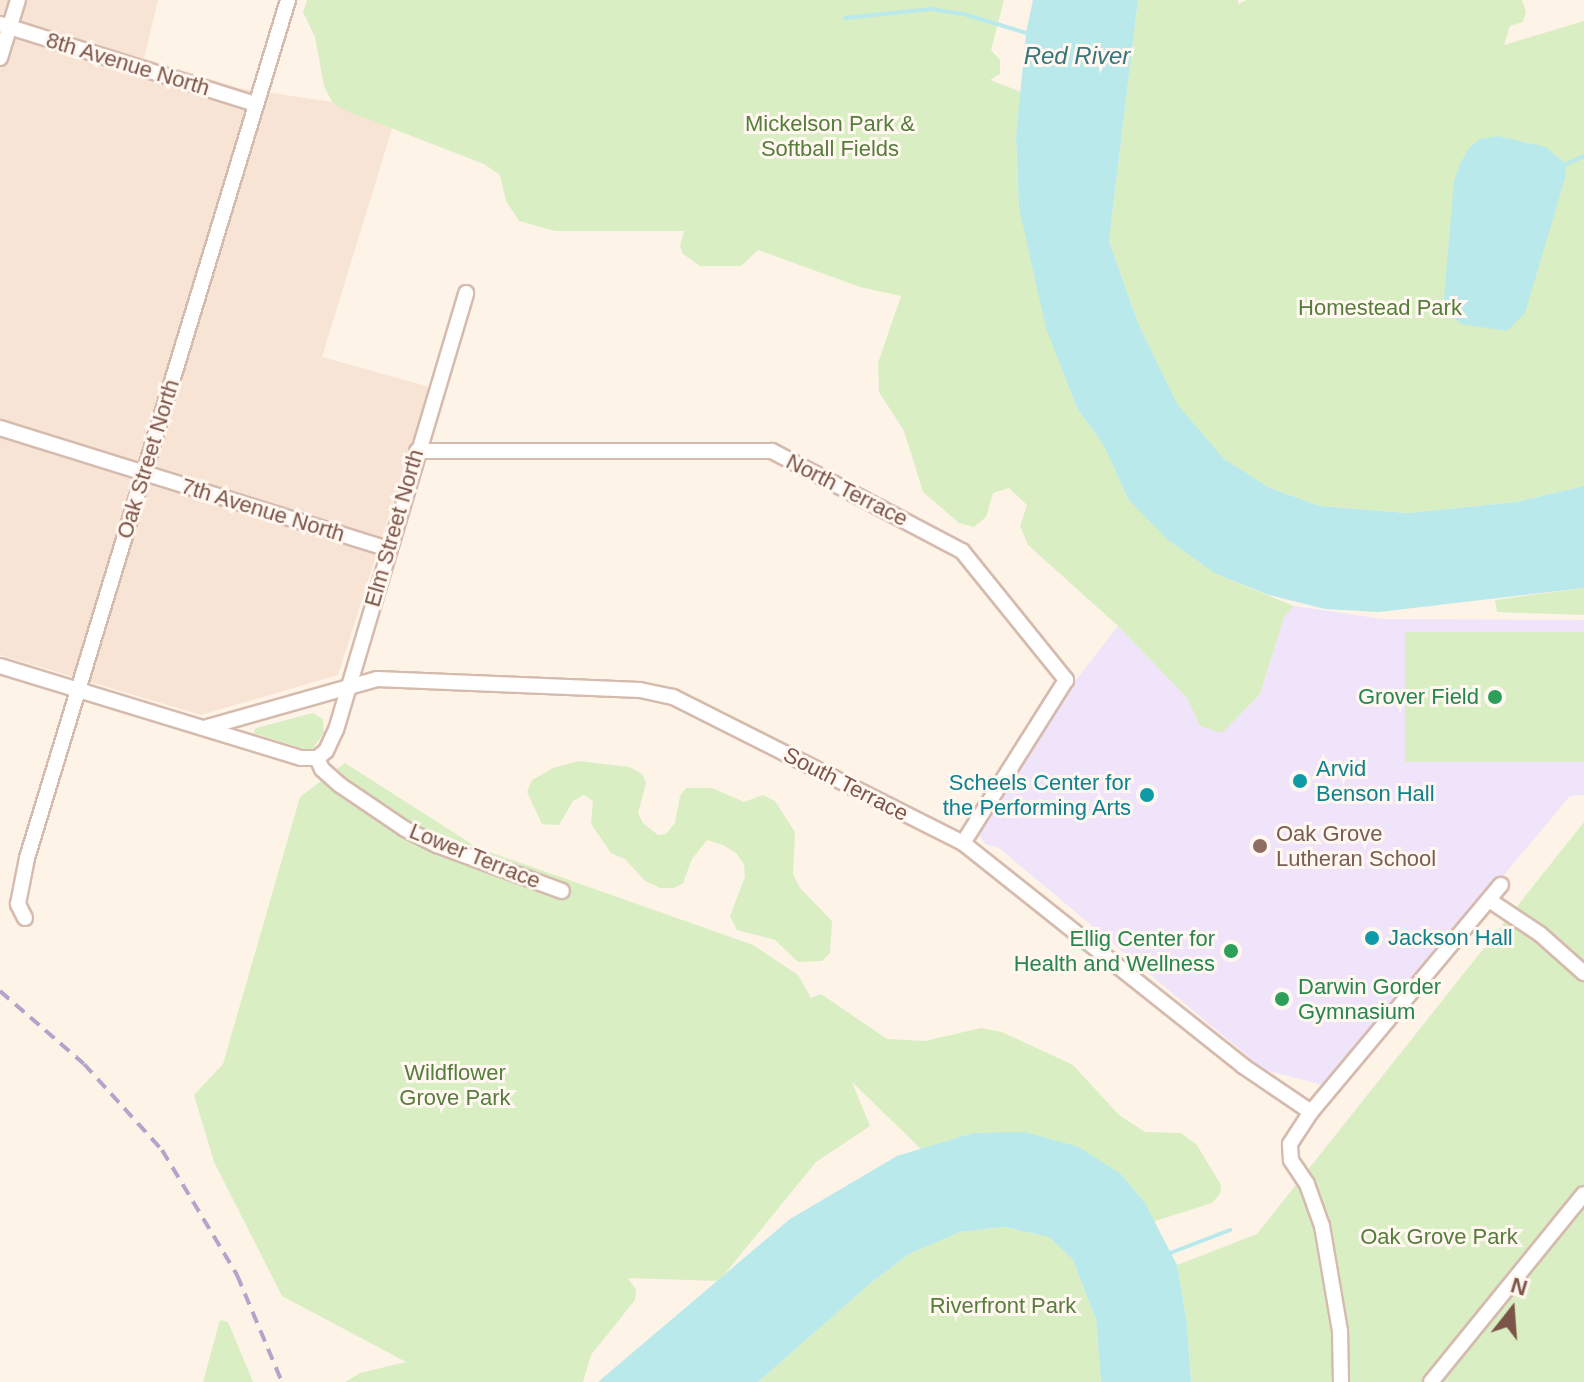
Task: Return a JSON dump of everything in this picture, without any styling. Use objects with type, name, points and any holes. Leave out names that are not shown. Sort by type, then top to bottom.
[{"type":"street","points":[[0,58],[5,25],[18,0]]},
{"type":"street","name":"Oak Street North","points":[[25,918],[18,904],[27,858],[288,0]]},
{"type":"street","name":"8th Avenue North","points":[[5,25],[256,104]]},
{"type":"street","name":"Elm Street North","points":[[317,758],[326,751],[336,730],[466,293]]},
{"type":"street","name":"7th Avenue North","points":[[0,428],[388,549]]},
{"type":"street","name":"North Terrace","points":[[417,451],[772,451],[962,551],[1066,680],[963,843]]},
{"type":"street","points":[[0,666],[301,758],[317,758]]},
{"type":"street","name":"South Terrace","points":[[204,728],[377,679],[640,690],[673,697],[963,843],[1243,1066],[1311,1112]]},
{"type":"street","name":"Lower Terrace","points":[[317,758],[322,769],[340,785],[405,829],[562,891]]},
{"type":"street","points":[[1341,1382],[1340,1331],[1322,1226],[1307,1184],[1289,1151],[1311,1112],[1501,885]]},
{"type":"street","points":[[1489,900],[1540,934],[1584,973]]},
{"type":"street","points":[[1431,1382],[1584,1194]]},
{"type":"shaded area","points":[[0,0],[158,0],[144,58],[239,88],[332,102],[392,129],[322,357],[430,387],[338,675],[201,715],[0,655]]},
{"type":"shaded area","name":"Oak Grove Lutheran School","points":[[1294,606],[1383,619],[1584,620],[1584,795],[1570,796],[1327,1086],[1264,1070],[999,848],[985,844],[979,835],[1069,689],[1118,626],[1187,698],[1200,726],[1260,694],[1284,617]]},
{"type":"green space","name":"Mickelson Park & Softball Fields","points":[[307,0],[1004,0],[991,50],[1000,60],[1000,74],[990,80],[1021,92],[1016,137],[1019,208],[1077,408],[1104,446],[1128,499],[1216,574],[1294,606],[1284,617],[1260,694],[1222,733],[1200,726],[1187,698],[1118,626],[1028,545],[1020,526],[1027,505],[1009,488],[993,493],[986,517],[974,527],[959,523],[923,492],[904,431],[879,392],[878,363],[901,296],[860,287],[758,250],[741,266],[700,266],[683,254],[680,246],[684,231],[555,231],[519,221],[506,201],[500,175],[484,164],[344,110],[332,102],[324,86],[315,37],[303,12]]},
{"type":"green space","name":"Homestead Park","points":[[1138,0],[1238,0],[1238,4],[1247,0],[1522,0],[1526,11],[1523,22],[1510,26],[1504,45],[1584,21],[1584,486],[1516,502],[1407,513],[1320,506],[1270,488],[1224,460],[1177,405],[1138,323],[1109,241]]},
{"type":"green space","points":[[1584,588],[1584,615],[1497,612],[1495,600]]},
{"type":"green space","name":"Grover Field","points":[[1405,632],[1584,632],[1584,762],[1405,762]]},
{"type":"green space","points":[[313,713],[323,719],[324,733],[311,751],[253,733],[256,728]]},
{"type":"green space","points":[[578,761],[629,767],[642,774],[646,783],[638,813],[643,823],[658,835],[666,834],[675,823],[680,796],[686,788],[712,788],[744,802],[763,795],[775,801],[795,832],[793,874],[800,888],[832,921],[830,953],[822,961],[798,962],[775,940],[737,930],[730,916],[745,877],[744,864],[736,853],[723,845],[707,840],[692,859],[683,883],[674,888],[660,888],[645,881],[625,859],[611,853],[591,824],[593,801],[584,795],[573,801],[559,825],[542,824],[527,792],[532,780],[553,768]]},
{"type":"green space","name":"Wildflower Grove Park","points":[[345,763],[478,848],[753,945],[798,975],[811,998],[821,994],[887,1039],[925,1041],[981,1028],[1002,1032],[1073,1065],[1119,1115],[1145,1132],[1181,1133],[1197,1145],[1221,1185],[1220,1194],[1212,1203],[1152,1222],[1145,1203],[1121,1174],[973,1133],[921,1149],[852,1082],[870,1126],[816,1162],[719,1281],[628,1278],[636,1290],[635,1300],[591,1355],[583,1382],[345,1382],[360,1373],[406,1362],[282,1296],[214,1162],[194,1095],[223,1064],[300,797]]},
{"type":"green space","name":"Oak Grove Park","points":[[1584,822],[1584,1382],[1191,1382],[1187,1323],[1177,1265],[1257,1234]]},
{"type":"green space","name":"Riverfront Park","points":[[1005,1227],[1049,1237],[1073,1260],[1096,1320],[1101,1382],[758,1382],[871,1283],[909,1254],[960,1232]]},
{"type":"green space","points":[[220,1320],[228,1322],[253,1382],[203,1382]]},
{"type":"water","name":"Red River","points":[[1033,0],[1138,0],[1109,241],[1138,323],[1177,404],[1224,459],[1270,488],[1320,506],[1407,513],[1516,502],[1584,486],[1584,588],[1379,612],[1325,609],[1269,595],[1216,574],[1167,539],[1128,499],[1104,446],[1077,408],[1046,328],[1019,208],[1016,137],[1026,33]]},
{"type":"water","points":[[1498,136],[1546,147],[1566,164],[1565,178],[1525,313],[1507,331],[1461,324],[1451,315],[1444,299],[1454,181],[1469,148],[1480,139]]},
{"type":"water","points":[[1025,1132],[1079,1147],[1121,1174],[1145,1203],[1177,1265],[1187,1323],[1191,1382],[1101,1382],[1096,1320],[1073,1260],[1049,1237],[1004,1227],[960,1232],[909,1254],[871,1283],[758,1382],[598,1382],[790,1219],[897,1156],[973,1133]]},
{"type":"waterway","points":[[845,18],[931,9],[967,15],[1030,34]]},
{"type":"waterway","points":[[1566,164],[1584,156]]},
{"type":"waterway","points":[[1165,1255],[1230,1230]]},
{"type":"railway","points":[[0,991],[84,1064],[162,1150],[237,1275],[282,1382]]},
{"type":"place","name":"Grover Field","points":[[1495,697]]},
{"type":"place","name":"Arvid Benson Hall","points":[[1300,781]]},
{"type":"place","name":"Scheels Center for the Performing Arts","points":[[1147,795]]},
{"type":"place","name":"Oak Grove Lutheran School","points":[[1260,846]]},
{"type":"place","name":"Jackson Hall","points":[[1372,938]]},
{"type":"place","name":"Ellig Center for Health and Wellness","points":[[1231,951]]},
{"type":"place","name":"Darwin Gorder Gymnasium","points":[[1282,999]]}]
